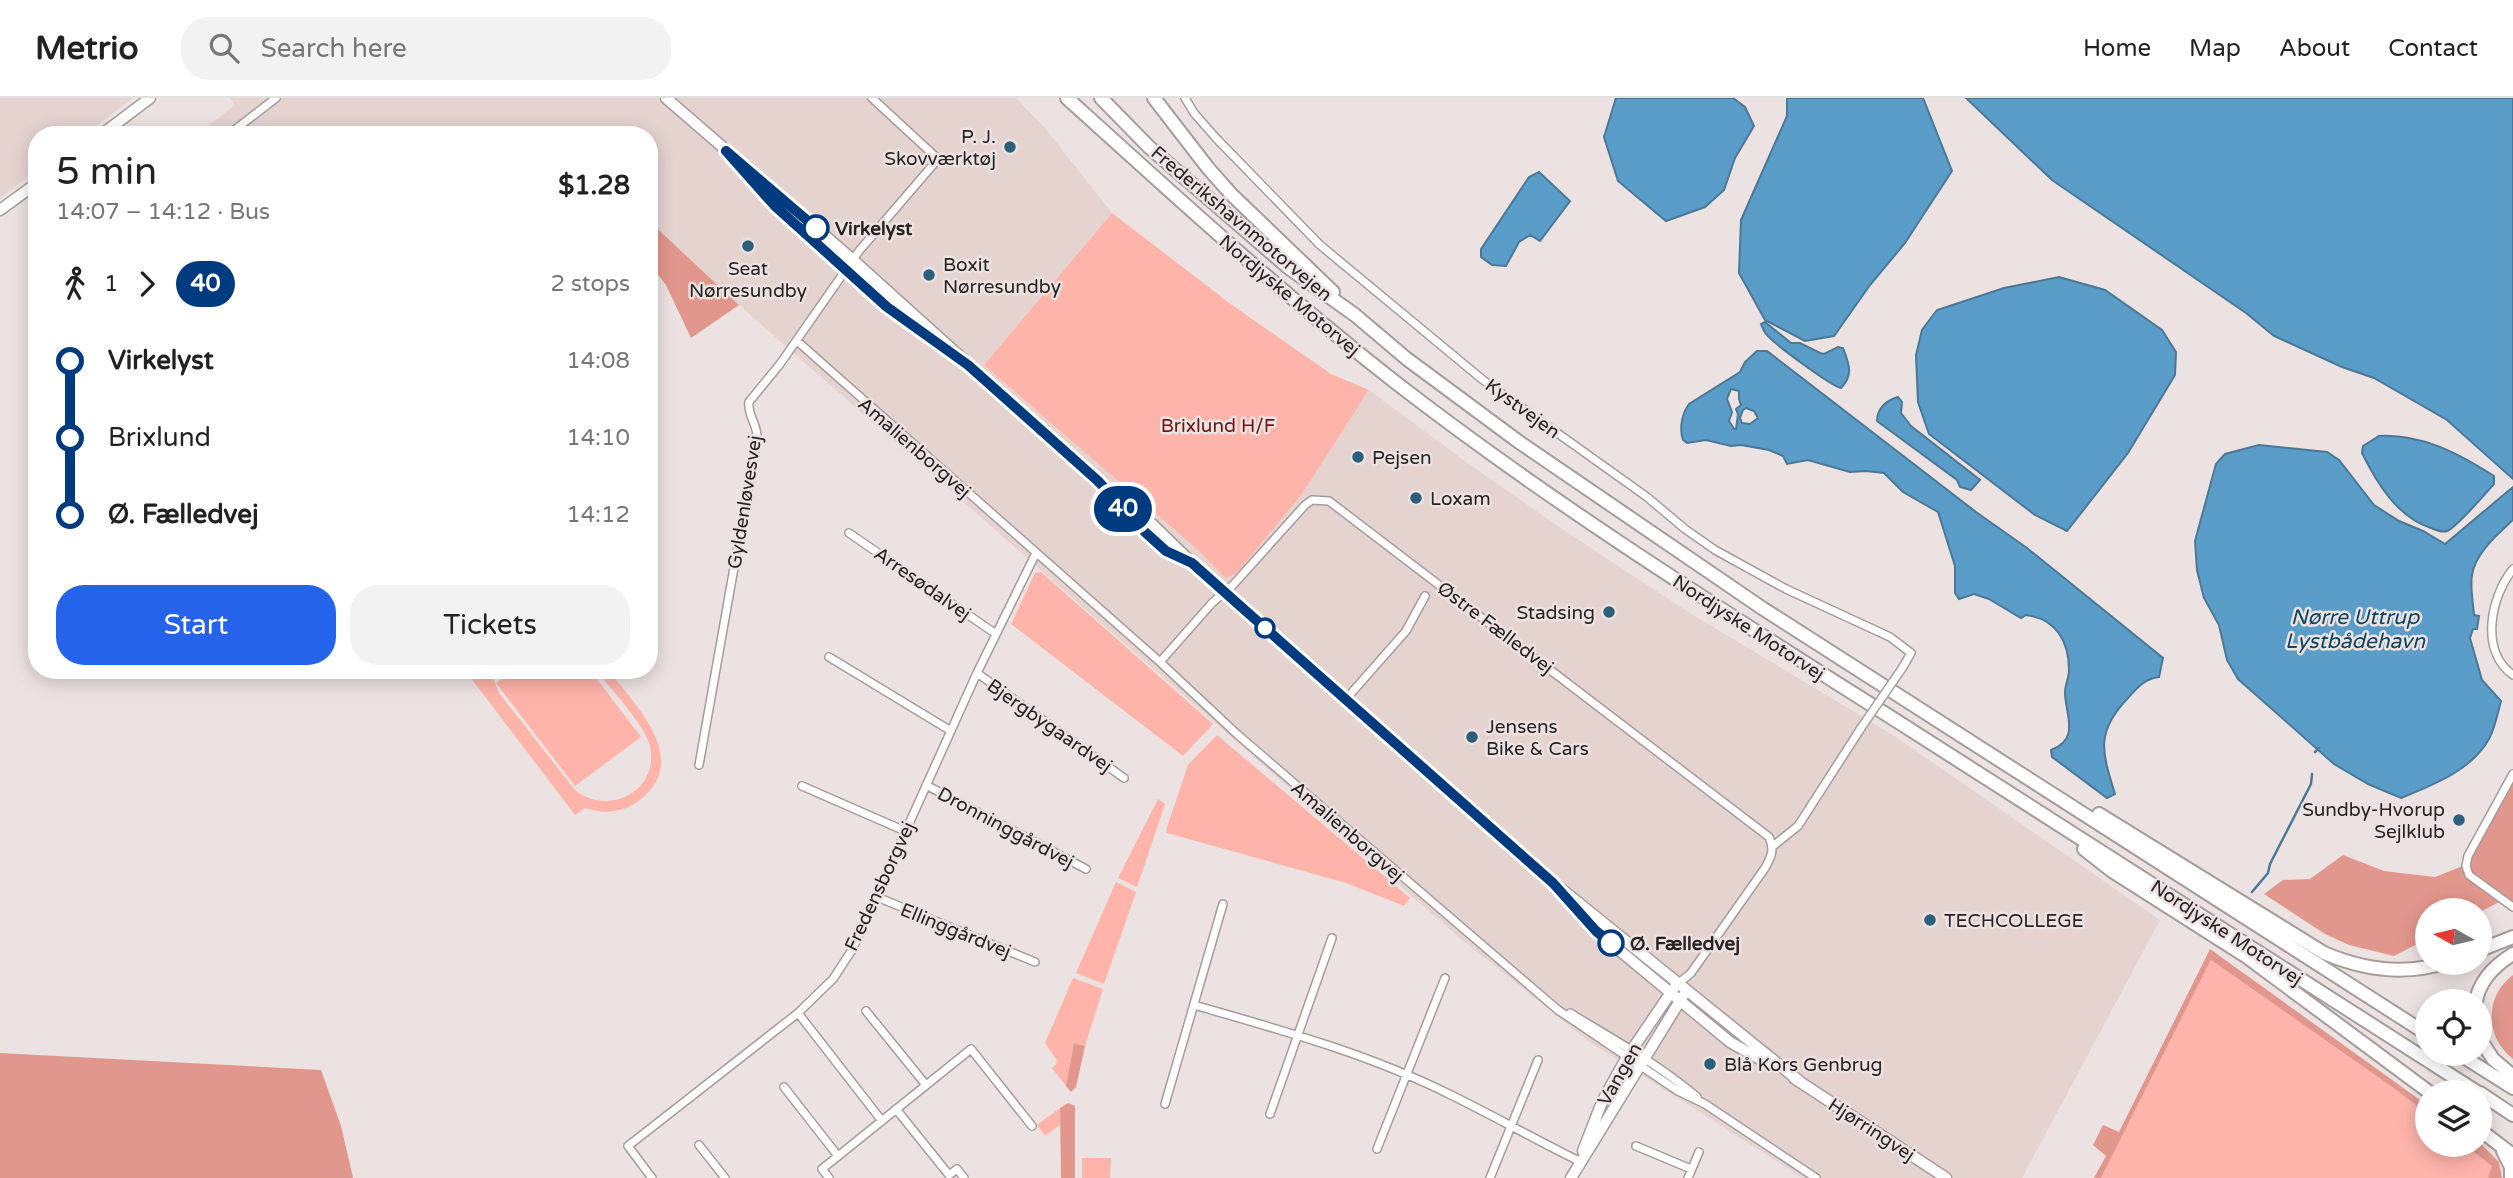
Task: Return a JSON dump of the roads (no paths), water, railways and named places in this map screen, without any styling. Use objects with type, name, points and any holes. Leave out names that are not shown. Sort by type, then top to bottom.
[{"type":"highway","name":"Nordjyske Motorvej","points":[[1067,98],[1227,244],[1394,382],[1468,436],[1654,565],[2459,1080]]},
{"type":"highway","name":"Frederikshavnmotorvejen","points":[[1101,98],[1150,147],[1289,268],[1355,315]]},
{"type":"highway","points":[[1154,98],[1231,194],[1355,315]]},
{"type":"highway","name":"Nordjyske Motorvej","points":[[1355,315],[1407,359],[1485,417],[1665,543],[2415,1026]]},
{"type":"highway","points":[[1941,723],[2133,834],[2324,953],[2359,966],[2391,971],[2415,969]]},
{"type":"highway","points":[[2026,804],[2112,871],[2247,957],[2415,1082]]},
{"type":"highway","points":[[2492,945],[2513,937]]},
{"type":"highway","points":[[2481,989],[2485,978],[2498,964],[2513,954]]},
{"type":"highway","points":[[2492,1057],[2513,1076]]},
{"type":"highway","points":[[2478,1066],[2513,1088]]},
{"type":"highway","name":"Nordjyske Motorvej","points":[[2492,1101],[2513,1115]]},
{"type":"highway","points":[[2492,1139],[2513,1155]]},
{"type":"highway","points":[[2499,1145],[2507,1156],[2511,1178]]},
{"type":"main road","points":[[113,126],[149,98]]},
{"type":"main road","name":"Hjørringvej","points":[[666,98],[853,260],[1098,481],[1166,551],[1192,563],[1553,883],[1798,1080]]},
{"type":"main road","name":"Hjørringvej","points":[[726,151],[775,206],[900,318],[968,365]]},
{"type":"main road","points":[[0,210],[28,190]]},
{"type":"main road","name":"Hjørringvej","points":[[1553,883],[1596,931],[1730,1042],[1798,1080],[1946,1178]]},
{"type":"main road","points":[[1670,992],[1682,986]]},
{"type":"main road","points":[[1681,1002],[1682,986]]},
{"type":"main road","name":"Vangen","points":[[1571,1178],[1598,1111],[1629,1054],[1670,992]]},
{"type":"main road","name":"Vangen","points":[[1579,1161],[1681,1002]]},
{"type":"street","points":[[240,126],[276,98]]},
{"type":"street","points":[[846,270],[937,159],[872,98]]},
{"type":"street","name":"Kystvejen","points":[[1185,98],[1216,138],[1320,246],[1483,380],[1647,496],[1685,529],[1716,550],[1786,589],[1890,637],[1911,653],[1798,826],[1773,846]]},
{"type":"street","name":"Gyldenløvesvej","points":[[699,765],[757,438],[757,428],[749,412],[749,402],[797,341],[846,270]]},
{"type":"street","name":"Amalienborgvej","points":[[797,341],[1160,662],[1238,735],[1541,995],[1641,1062],[1682,1084],[1705,1104],[1816,1178]]},
{"type":"street","name":"Østre Fælledvej","points":[[1225,593],[1305,505],[1312,500],[1329,502],[1763,831],[1773,846]]},
{"type":"street","name":"Arresødalvej","points":[[849,533],[996,634]]},
{"type":"street","name":"Fredensborgvej","points":[[652,1178],[628,1146],[798,1013],[833,979],[852,950],[976,673],[1036,553]]},
{"type":"street","points":[[2513,569],[2504,581],[2491,627],[2503,666],[2513,675]]},
{"type":"street","points":[[1160,662],[1212,603],[1225,593]]},
{"type":"street","points":[[1346,699],[1406,631],[1425,596]]},
{"type":"street","points":[[829,657],[951,732]]},
{"type":"street","name":"Bjergbygaardvej","points":[[976,673],[1124,778]]},
{"type":"street","points":[[2513,774],[2468,856],[2466,866],[2469,875],[2513,907]]},
{"type":"street","name":"Dronninggårdvej","points":[[926,785],[1086,869]]},
{"type":"street","points":[[802,786],[905,831]]},
{"type":"street","points":[[1682,986],[1765,868],[1773,846]]},
{"type":"street","name":"Ellinggårdvej","points":[[877,897],[1035,962]]},
{"type":"street","points":[[1165,1104],[1223,904]]},
{"type":"street","points":[[1270,1114],[1332,938]]},
{"type":"street","points":[[1377,1149],[1445,978]]},
{"type":"street","points":[[1194,1005],[1298,1034],[1406,1075],[1451,1094],[1579,1161]]},
{"type":"street","points":[[866,1011],[926,1085]]},
{"type":"street","points":[[798,1013],[882,1121]]},
{"type":"street","points":[[829,1178],[822,1169],[971,1049],[1032,1126]]},
{"type":"street","points":[[1490,1178],[1538,1060]]},
{"type":"street","points":[[784,1087],[838,1156]]},
{"type":"street","points":[[896,1109],[949,1175],[957,1169],[964,1178]]},
{"type":"street","points":[[699,1144],[725,1178]]},
{"type":"street","points":[[1636,1146],[1691,1169]]},
{"type":"street","points":[[1688,1178],[1699,1152]]},
{"type":"water","points":[[1616,98],[1733,98],[1745,107],[1754,126],[1735,158],[1724,190],[1705,207],[1666,221],[1618,181],[1604,137]]},
{"type":"water","points":[[1787,98],[1923,98],[1952,171],[1905,243],[1870,285],[1834,336],[1805,341],[1765,320],[1739,273],[1741,220],[1787,116]]},
{"type":"water","points":[[1966,98],[2513,98],[2513,479],[2447,420],[2374,378],[2342,367],[2274,336],[2246,313],[2052,180]]},
{"type":"water","points":[[1539,172],[1570,201],[1540,241],[1530,235],[1519,242],[1506,266],[1492,265],[1481,257],[1481,249],[1529,177]]},
{"type":"water","points":[[2059,277],[2105,290],[2162,330],[2176,352],[2175,375],[2128,453],[2067,531],[2035,515],[1929,434],[1918,402],[1916,355],[1922,330],[1937,310],[2004,288]]},
{"type":"water","points":[[1765,322],[1791,343],[1800,343],[1820,353],[1843,348],[1849,369],[1848,379],[1841,388],[1815,373],[1766,334],[1761,324]]},
{"type":"water","points":[[1757,351],[1767,351],[1976,512],[2027,548],[2163,658],[2159,677],[2145,682],[2135,691],[2117,710],[2106,732],[2105,754],[2115,794],[2107,798],[2052,757],[2051,750],[2060,745],[2069,733],[2065,692],[2069,673],[2068,659],[2059,633],[2045,621],[2026,615],[2021,618],[1989,599],[1974,594],[1959,599],[1955,593],[1955,566],[1938,512],[1903,492],[1884,473],[1850,472],[1808,460],[1787,464],[1783,456],[1769,450],[1706,440],[1687,443],[1683,440],[1682,421],[1689,404],[1740,372],[1745,362]],"holes":[[[1731,389],[1739,391],[1741,405],[1736,409],[1736,429],[1729,421],[1732,412],[1727,399]],[[1746,408],[1754,411],[1758,418],[1750,424],[1742,423],[1740,418]]]},
{"type":"water","points":[[1898,397],[1902,402],[1901,413],[1911,426],[1980,480],[1971,490],[1960,487],[1957,480],[1877,421],[1883,405]]},
{"type":"water","points":[[2379,436],[2410,438],[2439,447],[2494,476],[2494,484],[2471,510],[2447,531],[2439,531],[2419,523],[2389,498],[2362,453],[2363,446]]},
{"type":"water","name":"Nørre Uttrup Lystbådehavn","points":[[2259,445],[2327,452],[2339,460],[2374,505],[2445,544],[2513,487],[2513,520],[2482,552],[2471,580],[2474,615],[2479,616],[2477,629],[2473,629],[2470,638],[2482,680],[2501,701],[2492,733],[2483,749],[2451,775],[2401,798],[2368,784],[2334,764],[2238,679],[2227,660],[2219,625],[2204,598],[2197,570],[2195,541],[2216,464],[2225,454]]},
{"type":"waterway","points":[[2315,752],[2319,748]]},
{"type":"waterway","points":[[2252,892],[2268,873],[2270,864],[2311,784],[2312,774]]},
{"type":"place","name":"P. J. Skovværktøj","points":[[1010,147]]},
{"type":"place","name":"Virkelyst","points":[[816,228]]},
{"type":"place","name":"Seat Nørresundby","points":[[748,246]]},
{"type":"place","name":"Boxit Nørresundby","points":[[929,275]]},
{"type":"place","name":"Pejsen","points":[[1358,457]]},
{"type":"place","name":"Loxam","points":[[1416,498]]},
{"type":"place","name":"Stadsing","points":[[1609,612]]},
{"type":"place","name":"Jensens Bike & Cars","points":[[1472,737]]},
{"type":"place","name":"Sundby-Hvorup Sejlklub","points":[[2459,820]]},
{"type":"place","name":"TECHCOLLEGE","points":[[1930,920]]},
{"type":"place","name":"Ø. Fælledvej","points":[[1611,943]]},
{"type":"place","name":"Blå Kors Genbrug","points":[[1710,1064]]},
{"type":"park label","name":"Brixlund H/F","points":[[1218,425]]}]
